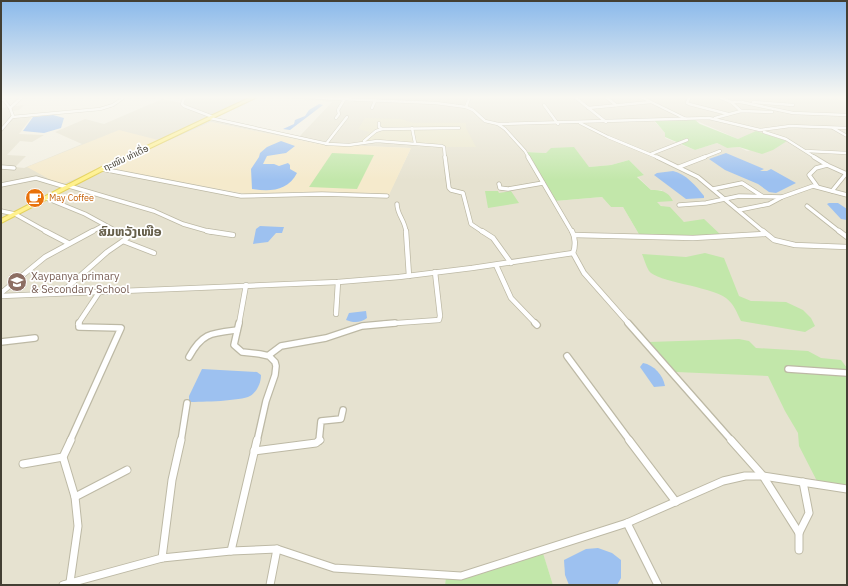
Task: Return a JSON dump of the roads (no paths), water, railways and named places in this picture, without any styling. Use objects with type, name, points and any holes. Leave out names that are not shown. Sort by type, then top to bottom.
[{"type":"main road","name":"ຖະໝົນ ທ່າເດື່ອ","points":[[1,221],[102,169],[196,125]]},
{"type":"street","points":[[244,125],[326,144],[349,145],[362,142],[415,143],[440,145],[444,147],[449,188],[463,193],[471,224],[493,238],[511,263]]},
{"type":"street","points":[[326,144],[341,125]]},
{"type":"street","points":[[379,125],[382,129]]},
{"type":"street","points":[[500,125],[516,141],[574,235],[575,248],[573,253],[584,273],[763,476],[799,533]]},
{"type":"street","points":[[585,125],[608,137],[679,166],[698,177],[774,240],[787,244],[847,247]]},
{"type":"street","points":[[741,125],[782,136],[827,165],[846,174],[832,191]]},
{"type":"street","points":[[760,130],[790,126],[847,128]]},
{"type":"street","points":[[830,127],[847,136]]},
{"type":"street","points":[[412,128],[415,143]]},
{"type":"street","points":[[362,142],[376,131],[382,129],[459,128]]},
{"type":"street","points":[[651,154],[687,140]]},
{"type":"street","points":[[679,166],[720,151]]},
{"type":"street","points":[[805,151],[847,153]]},
{"type":"street","points":[[827,165],[816,168],[809,175],[817,186],[847,195]]},
{"type":"street","points":[[1,167],[14,168]]},
{"type":"street","points":[[102,169],[241,196],[300,194],[387,196]]},
{"type":"street","points":[[1,185],[36,178],[154,211],[166,218],[198,230],[233,235]]},
{"type":"street","points":[[499,184],[500,188],[508,189],[543,183]]},
{"type":"street","points":[[713,189],[742,183],[762,196]]},
{"type":"street","points":[[739,210],[757,208],[774,202],[782,197],[817,186]]},
{"type":"street","points":[[679,205],[706,203],[739,196],[782,197]]},
{"type":"street","points":[[46,198],[85,214],[128,237],[107,252],[62,292]]},
{"type":"street","points":[[397,204],[396,211],[405,223],[409,276]]},
{"type":"street","points":[[807,206],[847,237]]},
{"type":"street","points":[[1,211],[15,214],[68,243]]},
{"type":"street","points":[[1,295],[36,263],[68,243],[104,225]]},
{"type":"street","points":[[574,235],[702,238],[765,234]]},
{"type":"street","points":[[123,241],[154,253]]},
{"type":"street","points":[[1,295],[338,282],[409,276],[511,263],[573,253]]},
{"type":"street","points":[[496,265],[510,298],[537,325]]},
{"type":"street","points":[[269,355],[281,346],[326,338],[362,326],[439,320],[440,316],[435,272]]},
{"type":"street","points":[[336,314],[338,282]]},
{"type":"street","points":[[231,550],[267,398],[276,370],[275,362],[269,355],[238,350],[234,345],[242,314],[246,286]]},
{"type":"street","points":[[100,291],[78,325],[79,327],[121,328],[63,457],[75,497],[78,526],[67,584],[162,558],[231,550],[276,550],[334,568],[461,576],[627,523],[723,481],[745,476],[763,476],[847,489]]},
{"type":"street","points":[[189,357],[195,344],[201,338],[210,334],[237,330]]},
{"type":"street","points":[[1,342],[35,338]]},
{"type":"street","points":[[567,356],[676,502]]},
{"type":"street","points":[[788,369],[847,373]]},
{"type":"street","points":[[162,558],[172,480],[185,422],[187,403]]},
{"type":"street","points":[[254,451],[316,443],[320,440],[321,421],[341,419],[343,410]]},
{"type":"street","points":[[22,464],[63,457]]},
{"type":"street","points":[[75,497],[127,470]]},
{"type":"street","points":[[799,550],[799,533],[809,512],[803,482]]},
{"type":"street","points":[[627,523],[658,585]]},
{"type":"street","points":[[270,585],[276,550]]},
{"type":"water","points":[[27,125],[62,125],[61,128],[44,133],[23,131]]},
{"type":"water","points":[[291,125],[296,125],[290,130],[283,129]]},
{"type":"water","points":[[281,141],[295,146],[286,153],[267,156],[263,164],[274,164],[279,166],[288,163],[290,165],[290,169],[297,173],[289,184],[284,187],[272,190],[252,189],[251,169],[260,153],[267,147]]},
{"type":"water","points":[[726,153],[764,169],[760,171],[767,171],[771,169],[796,183],[776,193],[769,192],[758,184],[725,170],[709,159]]},
{"type":"water","points":[[673,171],[690,181],[698,188],[704,198],[686,199],[654,175],[657,173]]},
{"type":"water","points":[[838,203],[847,209],[847,220],[841,219],[827,204]]},
{"type":"water","points":[[260,226],[284,227],[282,233],[276,233],[268,242],[253,244],[256,229]]},
{"type":"water","points":[[366,311],[367,318],[360,322],[351,322],[346,320],[349,313]]},
{"type":"water","points":[[643,363],[651,366],[657,371],[665,386],[654,387],[640,367]]},
{"type":"water","points":[[202,369],[257,372],[261,375],[255,392],[245,398],[221,401],[189,402],[189,396]]},
{"type":"water","points":[[598,548],[612,553],[621,560],[621,578],[617,585],[569,585],[565,575],[564,560],[586,549]]},
{"type":"place","name":"May Coffee","points":[[35,198]]},
{"type":"place","name":"Xaypanya primary & Secondary School","points":[[17,282]]},
{"type":"district","name":"ສົມຫວັງເໜືອ","points":[[130,231]]}]
